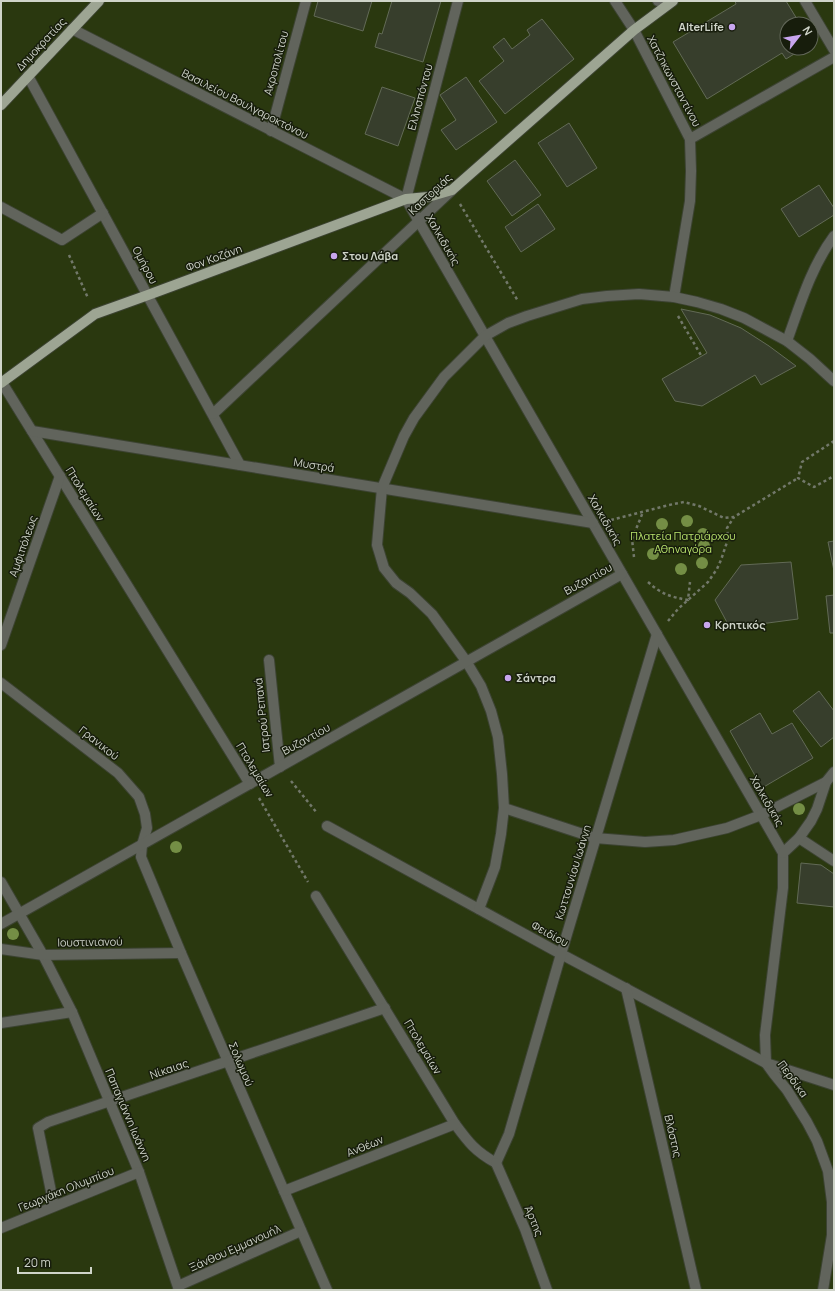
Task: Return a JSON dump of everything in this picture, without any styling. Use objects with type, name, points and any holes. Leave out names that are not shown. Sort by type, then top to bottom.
[{"type":"main road","name":"Δημοκρατίας","points":[[1,104],[99,1]]},
{"type":"main road","name":"Καστοριάς","points":[[452,190],[634,30],[670,3]]},
{"type":"main road","name":"Φον Κοζάνη","points":[[1,382],[95,314],[406,199],[428,196],[452,190]]},
{"type":"street","name":"Ακροπολίτου","points":[[271,131],[306,1]]},
{"type":"street","name":"Ελλησπόντου","points":[[406,199],[458,1]]},
{"type":"street","name":"Χατζηκωνσταντίνου","points":[[615,1],[634,30],[690,139],[690,201],[674,297]]},
{"type":"street","points":[[658,1],[670,3]]},
{"type":"street","points":[[805,1],[834,50]]},
{"type":"street","name":"Βασιλείου Βουλγαροκτόνου","points":[[72,29],[406,199]]},
{"type":"street","points":[[690,139],[834,57]]},
{"type":"street","name":"Ομήρου","points":[[28,76],[240,465]]},
{"type":"street","name":"Καστοριάς","points":[[213,414],[452,190]]},
{"type":"street","name":"Χαλκιδικής","points":[[406,199],[783,853]]},
{"type":"street","points":[[1,207],[62,240],[103,213]]},
{"type":"street","points":[[787,341],[802,297],[826,246],[834,236]]},
{"type":"street","points":[[479,909],[495,867],[504,808],[498,737],[491,711],[481,686],[466,662],[432,614],[396,583],[384,568],[376,545],[382,488],[404,436],[418,412],[444,377],[485,336],[527,316],[582,299],[607,296],[639,294],[674,297],[721,309],[744,318],[787,341],[834,381]]},
{"type":"street","name":"Πτολεμαίων","points":[[1,382],[250,784]]},
{"type":"street","name":"Μυστρά","points":[[32,431],[592,523]]},
{"type":"street","name":"Αμφιπόλεως","points":[[1,645],[60,476]]},
{"type":"street","name":"Βυζαντίου","points":[[1,924],[622,574]]},
{"type":"street","name":"Κωττουνίου Ιωάννη","points":[[496,1163],[509,1134],[595,838],[657,634]]},
{"type":"street","name":"Ιατρού Ρεπανά","points":[[268,660],[280,767]]},
{"type":"street","name":"Γρανικού","points":[[1,683],[118,773],[139,797],[145,814],[147,828],[142,845]]},
{"type":"street","points":[[783,853],[799,838],[811,821],[817,809],[826,782],[834,772]]},
{"type":"street","points":[[504,808],[595,838],[645,842],[674,840],[727,828],[761,815],[826,782]]},
{"type":"street","name":"Φειδίου","points":[[327,826],[561,954],[766,1063],[834,1085]]},
{"type":"street","points":[[799,838],[834,861]]},
{"type":"street","name":"Σολωμού","points":[[142,845],[141,857],[327,1290]]},
{"type":"street","name":"Περδίκα","points":[[783,853],[783,888],[765,1034],[766,1063],[802,1112],[817,1141],[828,1171],[832,1202],[832,1235],[823,1290]]},
{"type":"street","points":[[1,882],[44,955]]},
{"type":"street","name":"Πτολεμαίων","points":[[316,896],[455,1124],[469,1143],[482,1155],[496,1163]]},
{"type":"street","name":"Ιουστινιανού","points":[[1,949],[44,955],[181,953]]},
{"type":"street","name":"Παπαγιάννη Ιωάννη","points":[[44,955],[72,1012],[139,1172],[178,1288]]},
{"type":"street","name":"Βλάστης","points":[[626,988],[696,1290]]},
{"type":"street","name":"Νίκαιας","points":[[54,1206],[38,1128],[48,1122],[385,1008]]},
{"type":"street","points":[[1,1023],[72,1012]]},
{"type":"street","name":"Ανθέων","points":[[284,1191],[455,1124]]},
{"type":"street","name":"Άρτης","points":[[496,1163],[524,1229],[547,1290]]},
{"type":"street","name":"Γεωργάκη Ολυμπίου","points":[[1,1228],[139,1172]]},
{"type":"street","name":"Ξάνθου Εμμανουήλ","points":[[178,1288],[301,1231]]},
{"type":"path","points":[[452,190],[527,316]]},
{"type":"path","points":[[62,240],[95,314]]},
{"type":"path","points":[[674,297],[673,308],[702,357]]},
{"type":"path","points":[[592,523],[609,521],[643,511],[684,502],[699,506],[724,518],[734,517],[798,478],[802,462],[834,441]]},
{"type":"path","points":[[798,478],[814,487],[834,476]]},
{"type":"path","points":[[622,574],[635,566],[632,540],[643,511]]},
{"type":"path","points":[[657,634],[678,609],[708,582],[717,569],[728,539],[727,528],[734,517]]},
{"type":"path","points":[[646,580],[658,590],[672,597],[688,600]]},
{"type":"path","points":[[688,600],[690,582]]},
{"type":"path","points":[[280,767],[327,826]]},
{"type":"path","name":"Πτολεμαίων","points":[[250,784],[316,896]]},
{"type":"green space","name":"Πλατεία Πατριάρχου Αθηναγόρα","points":[[1,1],[834,1],[834,1290],[1,1290]]},
{"type":"building","points":[[318,1],[372,1],[363,31],[314,16]]},
{"type":"building","points":[[392,1],[441,1],[423,62],[375,47],[379,33],[382,34]]},
{"type":"building","points":[[735,1],[786,1],[795,16],[779,16],[779,55],[707,99],[673,42],[736,4]]},
{"type":"building","points":[[542,19],[574,59],[505,114],[479,81],[504,61],[493,47],[504,38],[512,49],[530,35],[527,30]]},
{"type":"building","points":[[784,56],[791,56],[786,59]]},
{"type":"building","points":[[466,77],[497,122],[456,150],[441,130],[456,120],[440,95]]},
{"type":"building","points":[[382,87],[415,98],[398,146],[365,134]]},
{"type":"building","points":[[569,123],[597,168],[567,187],[538,143]]},
{"type":"building","points":[[515,160],[541,195],[512,216],[487,181]]},
{"type":"building","points":[[819,185],[834,208],[834,215],[799,237],[781,209]]},
{"type":"building","points":[[538,204],[555,229],[521,252],[505,227]]},
{"type":"building","points":[[681,309],[710,315],[741,328],[796,366],[761,385],[755,375],[702,406],[675,401],[662,379],[707,353]]},
{"type":"building","points":[[834,541],[834,571],[828,542]]},
{"type":"building","points":[[791,562],[798,619],[730,628],[715,600],[741,565]]},
{"type":"building","points":[[834,595],[834,633],[830,633],[826,596]]},
{"type":"building","points":[[819,691],[834,711],[834,737],[821,747],[793,711]]},
{"type":"building","points":[[760,713],[772,734],[792,723],[813,758],[762,788],[730,731]]},
{"type":"building","points":[[801,863],[821,865],[834,874],[834,907],[797,903]]},
{"type":"place","name":"AlterLife","points":[[732,27]]},
{"type":"place","name":"Στου Λάβα","points":[[334,256]]},
{"type":"place","name":"Κρητικός","points":[[707,625]]},
{"type":"place","name":"Σάντρα","points":[[508,678]]}]
